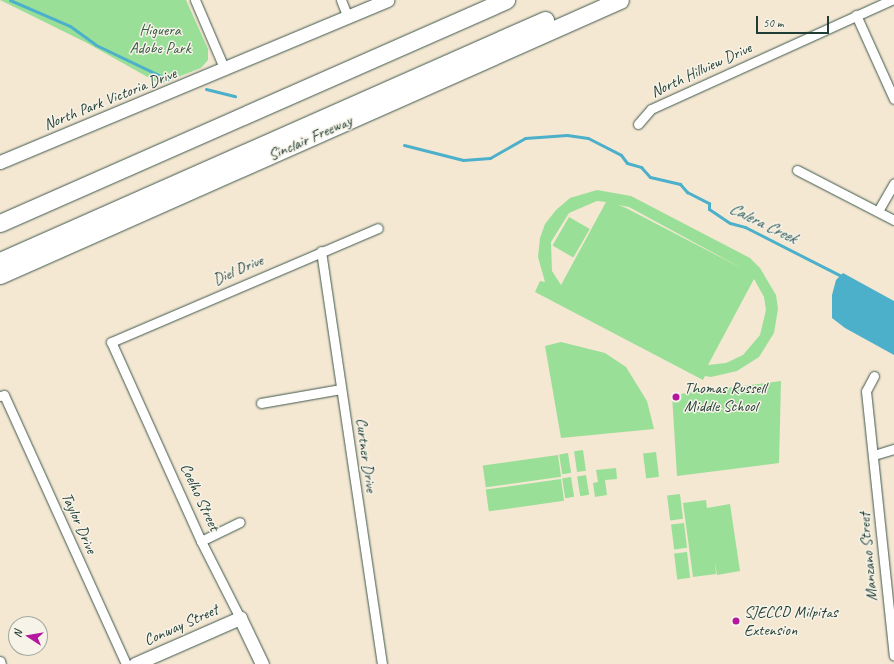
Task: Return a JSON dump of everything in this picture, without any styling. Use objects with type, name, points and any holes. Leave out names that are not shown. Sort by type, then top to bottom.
[{"type":"highway","points":[[0,223],[506,0]]},
{"type":"highway","points":[[0,261],[591,0]]},
{"type":"highway","name":"Sinclair Freeway","points":[[0,275],[620,0]]},
{"type":"street","points":[[195,0],[225,70]]},
{"type":"street","points":[[341,0],[348,16]]},
{"type":"street","name":"North Park Victoria Drive","points":[[0,162],[225,70],[387,0]]},
{"type":"street","name":"North Hillview Drive","points":[[638,124],[651,109],[891,0]]},
{"type":"street","points":[[856,15],[894,99]]},
{"type":"street","points":[[797,170],[894,220]]},
{"type":"street","points":[[878,211],[894,183]]},
{"type":"street","name":"Diel Drive","points":[[110,342],[378,228]]},
{"type":"street","name":"Curtner Drive","points":[[321,251],[382,664]]},
{"type":"street","name":"Coelho Street","points":[[110,342],[201,541],[262,664]]},
{"type":"street","name":"Manzano Street","points":[[874,376],[866,391],[874,455],[894,656]]},
{"type":"street","points":[[261,403],[341,389]]},
{"type":"street","name":"Taylor Drive","points":[[2,395],[126,664]]},
{"type":"street","points":[[874,455],[894,449]]},
{"type":"street","points":[[201,541],[240,522]]},
{"type":"street","name":"Conway Street","points":[[135,664],[240,618]]},
{"type":"green space","name":"Higuera Adobe Park","points":[[0,0],[186,0],[208,49],[208,60],[201,68],[160,84],[87,43]]},
{"type":"green space","points":[[597,190],[631,196],[750,258],[760,268],[776,295],[778,309],[774,333],[759,357],[737,371],[711,377],[705,376],[703,380],[535,292],[540,281],[545,282],[538,257],[540,238],[545,224],[556,210],[570,198]],"holes":[[[597,201],[606,202],[561,285],[552,271],[551,242],[569,213]],[[618,205],[629,207],[745,270],[626,208]],[[754,279],[764,297],[766,310],[760,335],[743,355],[726,363],[708,365]]]},
{"type":"green space","points":[[569,217],[590,229],[573,258],[552,246]]},
{"type":"green space","points":[[561,342],[605,353],[626,367],[647,401],[654,429],[561,438],[545,346]]},
{"type":"green space","points":[[781,381],[779,463],[677,476],[672,395]]},
{"type":"green space","points":[[583,450],[586,471],[577,472],[574,451]]},
{"type":"green space","points":[[656,452],[659,477],[646,478],[643,454]]},
{"type":"green space","points":[[568,453],[571,473],[562,474],[559,454]]},
{"type":"green space","points":[[558,455],[561,477],[486,487],[483,466]]},
{"type":"green space","points":[[616,468],[617,479],[605,480],[607,495],[595,497],[593,483],[598,482],[596,470]]},
{"type":"green space","points":[[586,475],[589,495],[580,496],[577,476]]},
{"type":"green space","points":[[571,477],[574,497],[565,498],[562,478]]},
{"type":"green space","points":[[561,479],[564,501],[489,511],[486,490]]},
{"type":"green space","points":[[680,494],[683,519],[670,520],[667,496]]},
{"type":"green space","points":[[706,500],[707,508],[730,504],[740,571],[717,575],[715,562],[716,574],[693,577],[683,503]]},
{"type":"green space","points":[[684,523],[687,548],[674,549],[671,525]]},
{"type":"green space","points":[[687,552],[690,578],[677,579],[674,554]]},
{"type":"water","points":[[843,273],[894,301],[894,355],[845,328],[832,318],[832,295],[836,280]]},
{"type":"waterway","name":"Calera Creek","points":[[10,0],[70,26],[96,45],[167,79]]},
{"type":"waterway","name":"Calera Creek","points":[[206,89],[235,96]]},
{"type":"waterway","name":"Calera Creek","points":[[404,145],[463,160],[490,158],[525,138],[567,135],[588,138],[621,155],[627,163],[641,167],[650,177],[680,184],[687,192],[709,203],[709,209],[730,223],[745,227],[843,277]]},
{"type":"place","name":"Thomas Russell Middle School","points":[[676,397]]},
{"type":"place","name":"SJECCD Milpitas Extension","points":[[736,621]]}]
